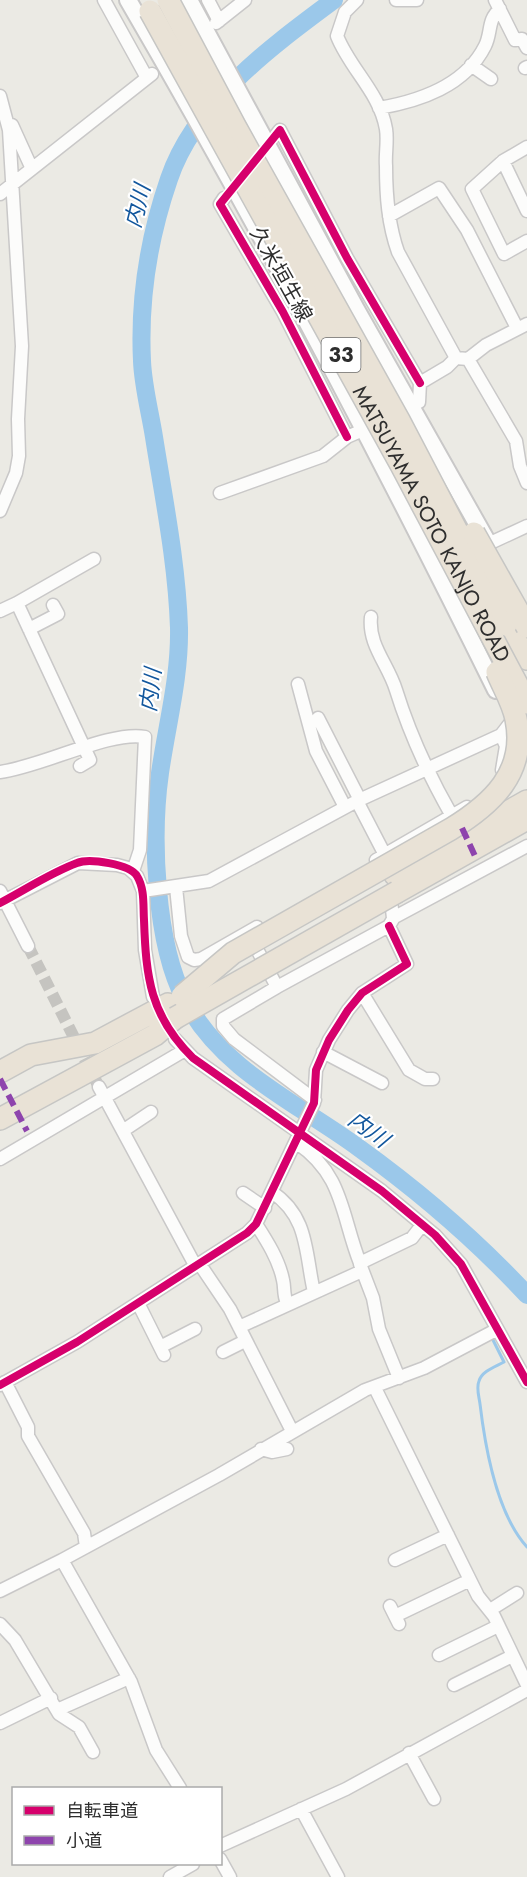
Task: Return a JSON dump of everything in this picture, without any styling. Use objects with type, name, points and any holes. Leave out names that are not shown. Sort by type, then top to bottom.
[{"type":"highway","name":"MATSUYAMA SOTO KANJO ROAD","points":[[151,3],[235,126],[405,413],[517,626]]},
{"type":"highway","name":"MATSUYAMA SOTO KANJO ROAD","points":[[151,3],[527,703]]},
{"type":"highway","points":[[170,1017],[233,953],[477,814],[498,794],[510,771],[517,751],[516,718],[489,651],[438,549],[401,465]]},
{"type":"highway","name":"33","points":[[517,626],[527,659]]},
{"type":"highway","points":[[0,1119],[396,884],[527,801]]},
{"type":"highway","points":[[396,884],[527,819]]},
{"type":"highway","points":[[0,1072],[32,1055],[95,1044],[170,1017],[527,835]]},
{"type":"main road","name":"久米垣生線","points":[[128,0],[213,150],[363,430],[465,627],[506,728],[527,752]]},
{"type":"main road","points":[[189,0],[405,413],[488,544],[527,613]]},
{"type":"main road","points":[[363,430],[405,413]]},
{"type":"main road","points":[[465,627],[518,597]]},
{"type":"street","points":[[0,195],[149,76],[104,0]]},
{"type":"street","points":[[208,0],[218,22],[245,0]]},
{"type":"street","points":[[357,0],[345,12],[337,36],[379,108],[386,129],[389,216],[398,252],[462,359],[516,441],[520,466],[527,483]]},
{"type":"street","points":[[396,0],[417,0]]},
{"type":"street","points":[[379,108],[425,98],[444,88],[471,65],[485,46],[492,16],[498,4]]},
{"type":"street","points":[[498,4],[515,39],[522,39],[527,48]]},
{"type":"street","points":[[471,65],[491,80]]},
{"type":"street","points":[[0,96],[32,170]]},
{"type":"street","points":[[0,511],[16,473],[19,456],[18,419],[22,346],[12,166],[6,114]]},
{"type":"street","points":[[276,135],[280,130],[347,258],[420,383],[419,402],[405,413]]},
{"type":"street","points":[[0,146],[12,166]]},
{"type":"street","points":[[527,147],[503,161],[472,189],[504,254],[527,241]]},
{"type":"street","points":[[503,161],[527,211]]},
{"type":"street","points":[[389,216],[439,188],[467,230],[522,326],[420,383]]},
{"type":"street","points":[[224,198],[220,204],[283,312],[347,437]]},
{"type":"street","points":[[220,493],[323,456],[347,437],[363,430]]},
{"type":"street","points":[[488,544],[527,526]]},
{"type":"street","points":[[0,611],[94,559]]},
{"type":"street","points":[[17,603],[90,760],[80,766]]},
{"type":"street","points":[[29,629],[58,614],[53,605]]},
{"type":"street","points":[[372,617],[370,629],[375,646],[396,688],[409,734],[452,816]]},
{"type":"street","points":[[298,684],[316,751],[345,807]]},
{"type":"street","points":[[86,1547],[84,1533],[28,1436],[28,1428],[2,1384],[138,1304],[247,1233],[256,1224],[300,1136],[314,1101],[316,1070],[322,1052],[348,1010],[362,993],[407,964],[391,922],[385,855],[318,718]]},
{"type":"street","points":[[145,890],[210,881],[358,800],[426,770],[506,728],[506,751],[497,784],[452,816],[201,959],[194,960],[188,957],[181,936],[174,887]]},
{"type":"street","points":[[0,772],[24,767],[126,735],[145,737],[140,850],[133,871]]},
{"type":"street","points":[[314,1101],[234,1039],[223,1026],[223,1019],[527,846]]},
{"type":"street","points":[[28,946],[2,898],[83,861],[117,865],[133,871],[145,890],[145,950],[185,1050],[300,1136],[356,1172],[422,1225],[461,1264],[527,1382]]},
{"type":"street","points":[[248,933],[277,987]]},
{"type":"street","points":[[362,993],[409,1070],[425,1079],[433,1079]]},
{"type":"street","points":[[0,1159],[102,1092],[185,1050]]},
{"type":"street","points":[[322,1052],[382,1083]]},
{"type":"street","points":[[102,1092],[197,1264],[225,1300],[292,1431]]},
{"type":"street","points":[[124,1130],[151,1112]]},
{"type":"street","points":[[300,1136],[337,1190],[373,1298],[379,1329],[399,1378]]},
{"type":"street","points":[[272,1192],[283,1200],[304,1230],[304,1250],[314,1292]]},
{"type":"street","points":[[243,1193],[265,1208]]},
{"type":"street","points":[[256,1224],[275,1258],[284,1282],[283,1294],[287,1303]]},
{"type":"street","points":[[239,1327],[361,1267],[412,1238],[422,1225]]},
{"type":"street","points":[[138,1304],[162,1351],[195,1329]]},
{"type":"street","points":[[0,1591],[219,1475],[365,1390],[440,1361],[496,1330]]},
{"type":"street","points":[[223,1352],[245,1341]]},
{"type":"street","points":[[375,1388],[478,1596],[490,1610],[527,1685]]},
{"type":"street","points":[[261,1449],[272,1452],[287,1449]]},
{"type":"street","points":[[395,1560],[448,1535]]},
{"type":"street","points":[[62,1560],[129,1678],[156,1750],[179,1787]]},
{"type":"street","points":[[395,1615],[470,1580]]},
{"type":"street","points":[[490,1610],[517,1593]]},
{"type":"street","points":[[0,1624],[15,1640],[64,1720],[79,1727],[93,1752]]},
{"type":"street","points":[[439,1655],[498,1626]]},
{"type":"street","points":[[453,1685],[512,1656]]},
{"type":"street","points":[[57,1710],[129,1678]]},
{"type":"street","points":[[222,1845],[346,1789],[527,1690]]},
{"type":"street","points":[[0,1723],[51,1698]]},
{"type":"street","points":[[409,1753],[434,1799]]},
{"type":"street","points":[[301,1809],[338,1877]]},
{"type":"street","points":[[222,1863],[230,1877]]},
{"type":"street","points":[[170,1877],[190,1865]]},
{"type":"waterway","name":"内川","points":[[334,0],[261,57],[216,101],[197,125],[181,151],[169,179],[151,246],[142,315],[143,370],[170,532],[179,628],[175,682],[157,799],[156,857],[162,920],[167,949],[185,1000],[219,1047],[263,1084],[336,1132],[404,1182],[468,1236],[527,1295]]},
{"type":"waterway","points":[[492,1338],[504,1362],[486,1372],[478,1384],[485,1439],[500,1498],[508,1517],[527,1547]]},
{"type":"tunnel","points":[[28,946],[99,1087]]},
{"type":"marked path","points":[[462,828],[475,856]]},
{"type":"marked path","points":[[0,1079],[27,1131]]},
{"type":"cycle path","points":[[347,437],[283,312],[220,204],[280,130],[347,258],[420,383]]},
{"type":"cycle path","points":[[0,903],[77,863],[90,861],[109,863],[133,872],[140,881],[142,892],[149,978],[153,995],[167,1027],[193,1058],[382,1191],[435,1235],[461,1264],[527,1382]]},
{"type":"cycle path","points":[[0,1385],[77,1342],[247,1233],[256,1224],[314,1103],[316,1070],[329,1040],[362,993],[407,964],[389,926]]}]
